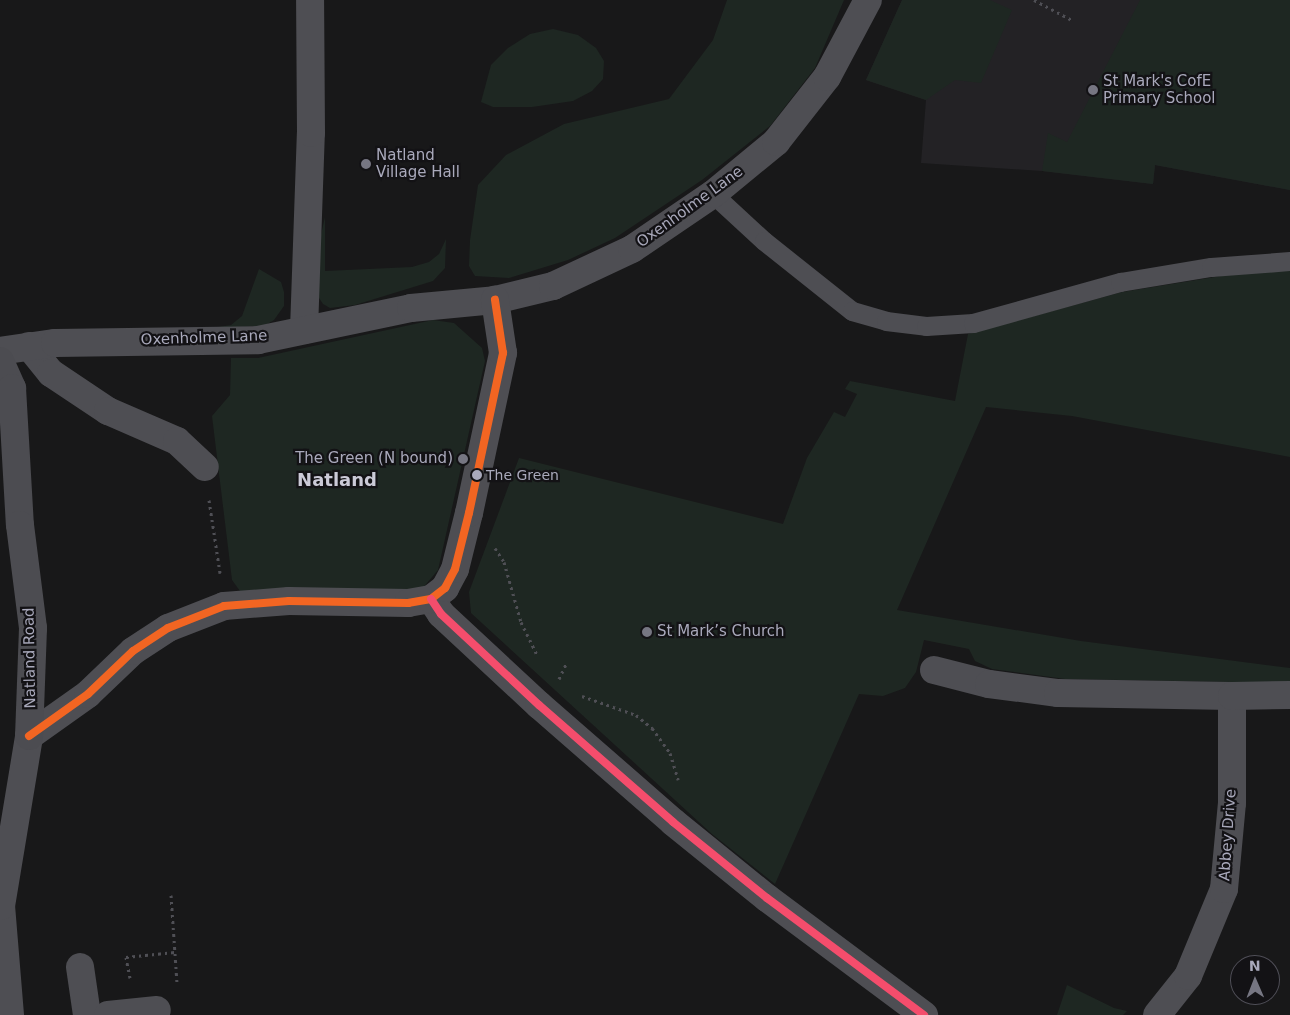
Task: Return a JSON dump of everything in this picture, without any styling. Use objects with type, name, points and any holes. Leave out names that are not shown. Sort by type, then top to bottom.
[{"type":"street","points":[[304,330],[311,133],[310,0]]},
{"type":"street","name":"Oxenholme Lane","points":[[0,351],[30,346],[258,340],[411,308],[495,300],[553,286],[623,253],[713,194],[776,142],[827,78],[868,0]]},
{"type":"street","points":[[29,736],[88,694],[133,651],[161,633],[224,606],[289,602],[408,603],[431,599],[445,588],[455,569],[503,353],[495,300]]},
{"type":"street","points":[[30,346],[51,372],[108,411],[177,441],[205,467]]},
{"type":"street","name":"Natland Road","points":[[0,361],[12,388],[20,525],[33,628],[29,736],[4,845],[1,906],[10,1015]]},
{"type":"street","points":[[431,599],[441,614],[538,705],[673,822],[767,898],[924,1015]]},
{"type":"street","points":[[934,670],[989,684],[1058,693],[1290,695]]},
{"type":"street","name":"Abbey Drive","points":[[1157,1015],[1188,976],[1224,889],[1232,802],[1232,696]]},
{"type":"street","points":[[80,968],[87,1015]]},
{"type":"street","points":[[108,1015],[157,1010]]},
{"type":"lane","points":[[713,194],[764,241],[852,311],[886,321],[918,325],[972,323],[1120,282],[1211,266],[1290,261]]},
{"type":"path","points":[[1034,0],[1072,20]]},
{"type":"path","points":[[205,467],[224,606]]},
{"type":"path","points":[[469,512],[504,562],[522,622],[538,657]]},
{"type":"path","points":[[557,682],[567,662]]},
{"type":"path","points":[[552,677],[561,686]]},
{"type":"path","points":[[574,693],[636,715],[652,728],[670,753],[679,783],[673,822]]},
{"type":"path","points":[[171,895],[178,991]]},
{"type":"path","points":[[128,978],[126,957],[175,952]]},
{"type":"shaded area","points":[[727,0],[844,0],[815,68],[770,126],[702,180],[615,238],[568,260],[509,278],[475,276],[469,266],[470,240],[478,185],[506,155],[564,124],[669,99],[713,40]]},
{"type":"shaded area","name":"St Mark's CofE Primary School","points":[[902,0],[1290,0],[1290,190],[1155,165],[1153,184],[1042,171],[921,163],[926,100],[866,80]]},
{"type":"shaded area","points":[[902,0],[990,0],[1012,10],[981,83],[955,80],[926,100],[866,80]]},
{"type":"shaded area","points":[[1140,0],[1290,0],[1290,190],[1155,165],[1153,184],[1042,171],[1048,133],[1067,142]]},
{"type":"shaded area","points":[[553,29],[578,35],[596,48],[604,61],[603,79],[592,91],[573,101],[532,107],[493,107],[481,102],[491,65],[508,48],[530,34]]},
{"type":"shaded area","points":[[325,217],[325,271],[412,267],[429,262],[439,254],[446,239],[445,268],[433,281],[355,305],[330,308],[323,304],[317,295],[320,239]]},
{"type":"shaded area","points":[[259,269],[281,282],[284,292],[284,306],[274,320],[264,326],[212,328],[231,325],[242,316]]},
{"type":"shaded area","points":[[1290,270],[1290,457],[1072,416],[986,407],[897,610],[1081,641],[1290,668],[1290,683],[1065,679],[992,669],[975,661],[969,649],[924,640],[916,672],[905,688],[883,696],[859,694],[775,884],[712,834],[471,613],[469,592],[519,458],[783,524],[807,458],[834,412],[845,417],[857,394],[845,389],[850,381],[955,401],[968,334],[1122,292],[1252,271]]},
{"type":"shaded area","points":[[433,320],[454,323],[482,348],[485,361],[438,570],[421,590],[240,591],[232,580],[212,416],[230,395],[231,358],[258,358]]},
{"type":"shaded area","points":[[1067,985],[1114,1008],[1127,1011],[1123,1015],[1057,1015]]},
{"type":"transit line","points":[[29,736],[88,694],[133,651],[168,628],[224,606],[289,601],[408,603],[431,599],[445,588],[455,569],[469,513],[503,353],[495,300]]},
{"type":"transit line","points":[[431,599],[441,614],[539,705],[673,822],[767,898],[924,1015]]},
{"type":"place","name":"St Mark's CofE Primary School","points":[[1093,90]]},
{"type":"place","name":"Natland Village Hall","points":[[366,164]]},
{"type":"place","name":"The Green (N bound)","points":[[463,459]]},
{"type":"place","name":"The Green","points":[[477,475]]},
{"type":"place","name":"St Mark’s Church","points":[[647,632]]},
{"type":"district","name":"Natland","points":[[337,480]]}]
